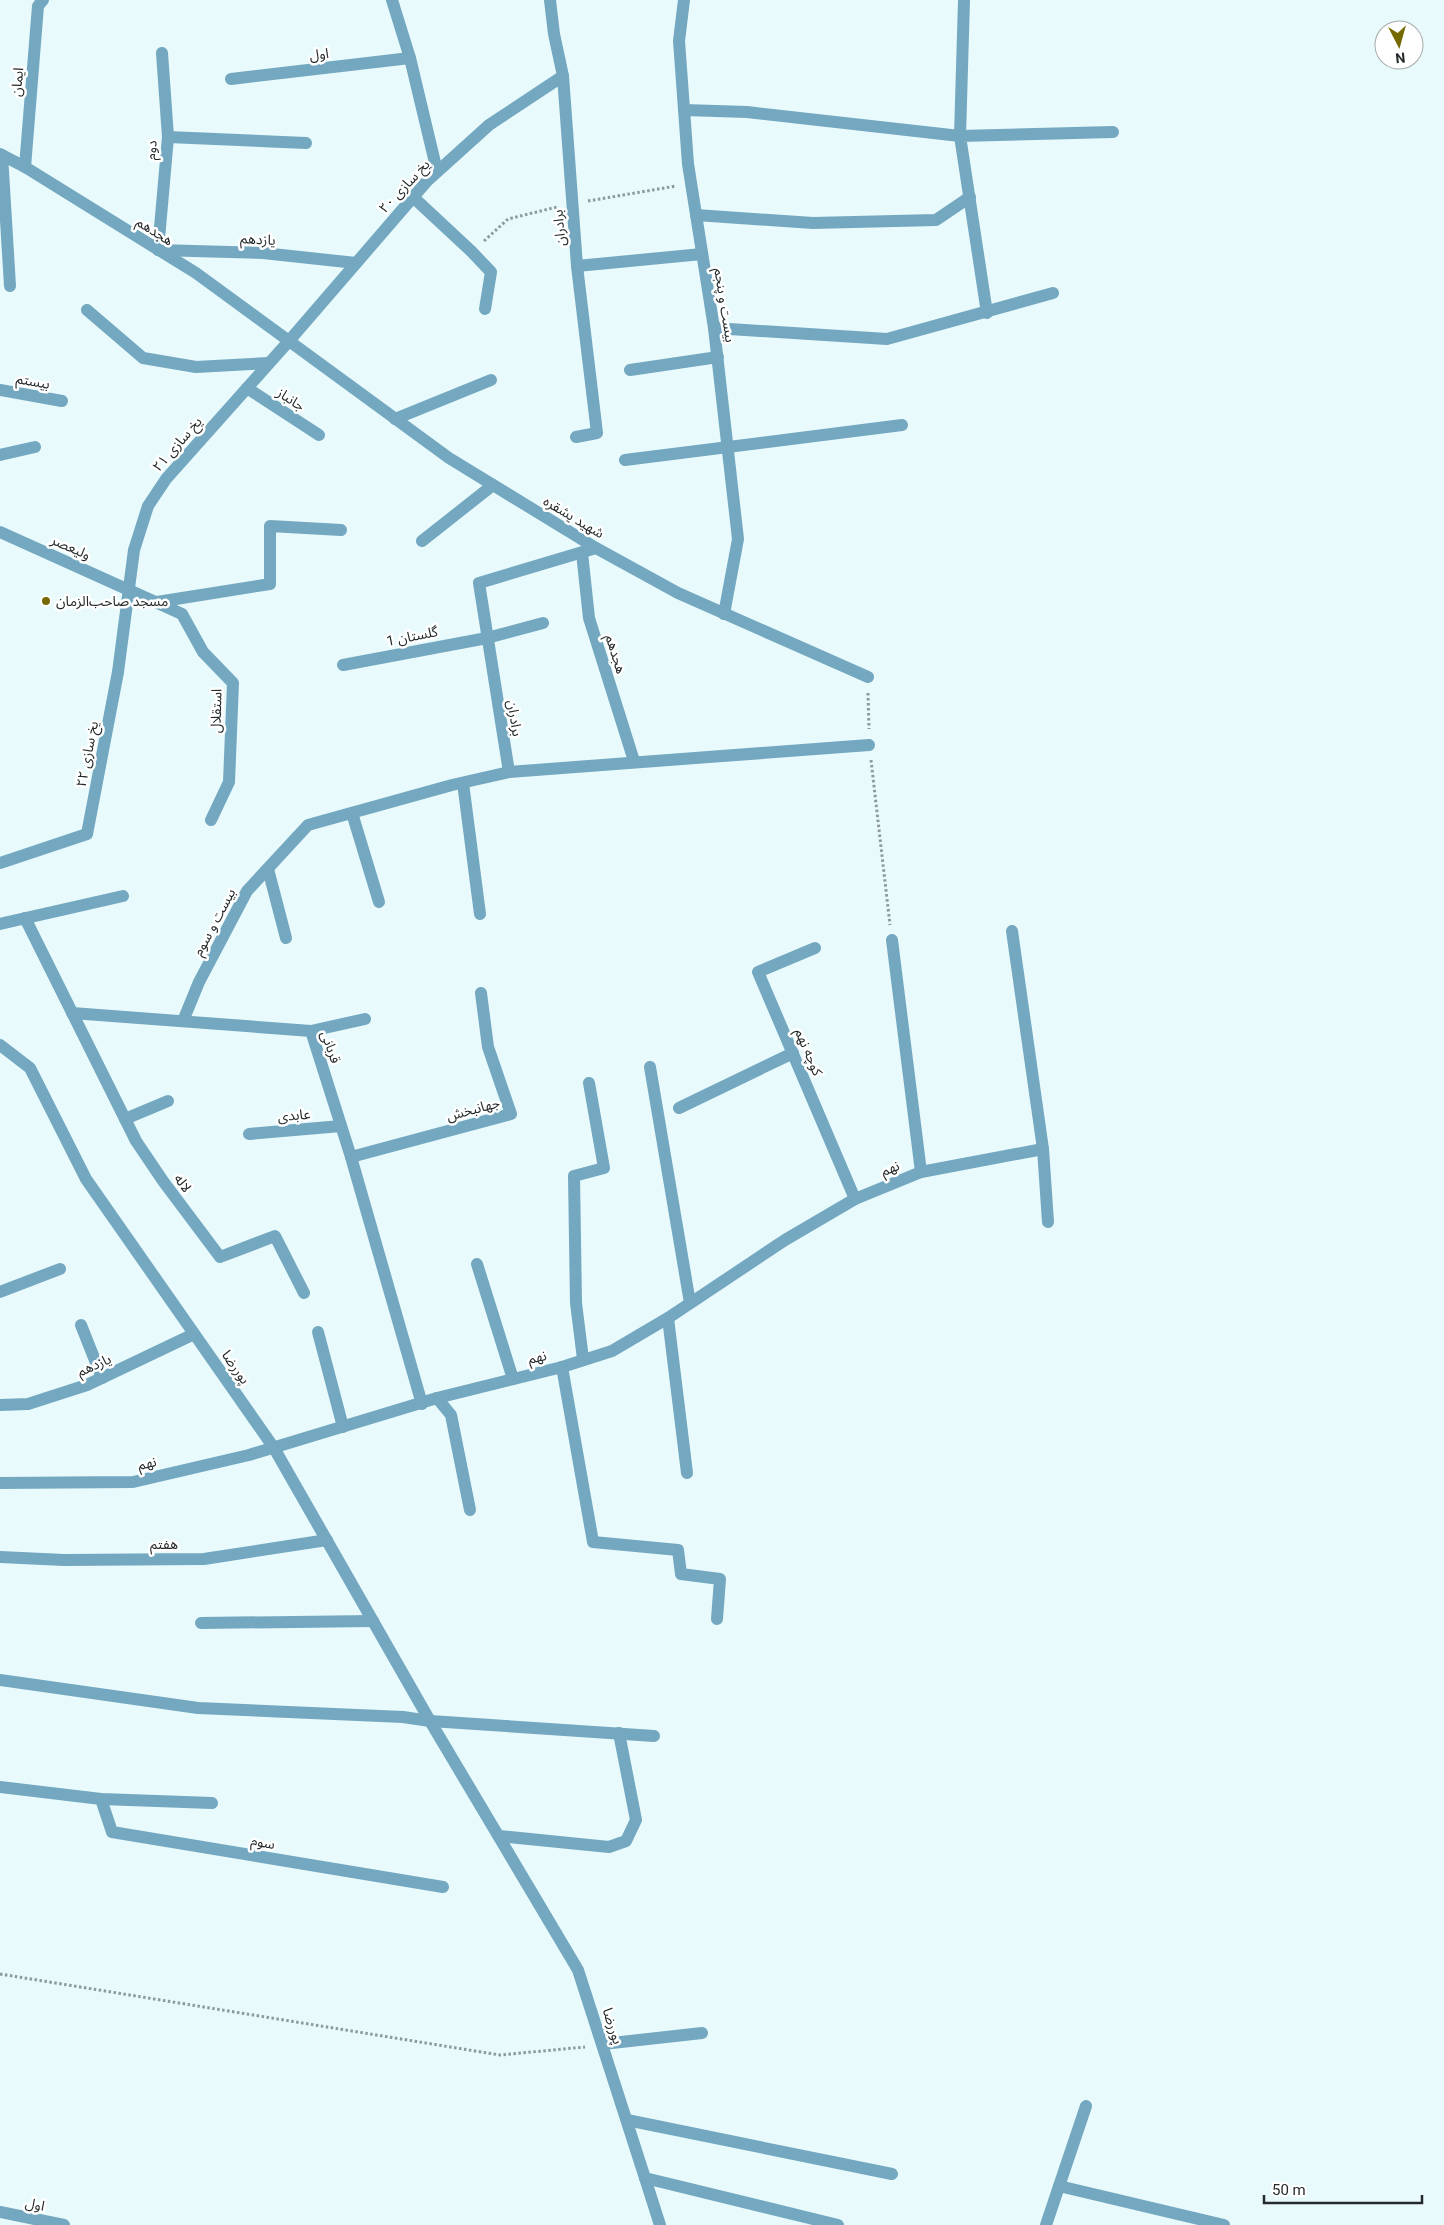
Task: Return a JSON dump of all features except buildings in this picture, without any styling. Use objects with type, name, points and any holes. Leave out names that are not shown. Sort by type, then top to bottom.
[{"type":"street","name":"ایمان","points":[[25,167],[38,6],[43,0]]},
{"type":"street","points":[[392,0],[410,58],[437,171]]},
{"type":"street","name":"برادران","points":[[550,0],[554,34],[563,76],[577,266],[597,433],[576,437]]},
{"type":"street","name":"بیست و پنجم","points":[[684,0],[679,41],[688,164],[718,357],[738,539],[724,614]]},
{"type":"street","points":[[964,0],[960,136],[987,313]]},
{"type":"street","name":"دوم","points":[[158,250],[168,137],[162,53]]},
{"type":"street","name":"اول","points":[[231,79],[410,58]]},
{"type":"street","name":"یخ سازی ۲۰","points":[[289,341],[437,171],[488,125],[563,76]]},
{"type":"street","points":[[684,110],[747,112],[960,136],[1113,132]]},
{"type":"street","points":[[168,137],[306,144]]},
{"type":"street","name":"هجدهم","points":[[1,155],[25,167],[196,273],[289,341]]},
{"type":"street","points":[[1,155],[10,286]]},
{"type":"street","points":[[413,197],[491,272],[485,309]]},
{"type":"street","points":[[696,214],[813,223],[936,220],[970,197]]},
{"type":"street","name":"یازدهم","points":[[158,250],[263,253],[356,263]]},
{"type":"street","points":[[577,266],[702,254]]},
{"type":"street","points":[[714,328],[888,339],[987,313],[1053,293]]},
{"type":"street","points":[[87,310],[143,358],[196,367],[269,364]]},
{"type":"street","name":"یخ سازی ۲۱","points":[[129,589],[134,550],[148,506],[166,479],[289,341]]},
{"type":"street","name":"شهید یشقره","points":[[289,341],[449,458],[596,548],[678,593],[868,677]]},
{"type":"street","points":[[630,370],[718,357]]},
{"type":"street","points":[[396,419],[491,380]]},
{"type":"street","name":"جانباز","points":[[247,388],[319,434]]},
{"type":"street","name":"بیستم","points":[[0,390],[62,401]]},
{"type":"street","points":[[625,460],[902,425]]},
{"type":"street","points":[[0,455],[35,447]]},
{"type":"street","points":[[422,541],[493,485]]},
{"type":"street","points":[[157,602],[270,584],[270,526],[340,530]]},
{"type":"street","name":"ولیعصر","points":[[0,532],[129,589]]},
{"type":"street","name":"برادران","points":[[509,772],[479,583],[596,548]]},
{"type":"street","name":"هجدهم","points":[[582,553],[589,618],[634,762]]},
{"type":"street","name":"استقلال","points":[[129,589],[182,614],[203,652],[233,684],[229,782],[211,820]]},
{"type":"street","name":"یخ سازی ۲۲","points":[[0,863],[87,834],[118,672],[129,589]]},
{"type":"street","name":"گلستان 1","points":[[343,664],[487,638],[543,622]]},
{"type":"street","points":[[379,902],[352,813],[509,772],[869,745]]},
{"type":"street","points":[[462,783],[480,914]]},
{"type":"street","name":"بیست و سوم","points":[[184,1021],[199,982],[247,891],[308,825],[352,813]]},
{"type":"street","points":[[268,869],[286,938]]},
{"type":"street","points":[[0,924],[123,896]]},
{"type":"street","points":[[25,918],[72,1014]]},
{"type":"street","points":[[1012,931],[1043,1149],[1048,1222]]},
{"type":"street","points":[[892,940],[921,1172]]},
{"type":"street","name":"کوچه نهم","points":[[815,948],[758,972],[855,1199]]},
{"type":"street","name":"جهانبخش","points":[[351,1157],[510,1114],[488,1047],[481,993]]},
{"type":"street","name":"قربانی","points":[[72,1014],[311,1031],[351,1157],[422,1404]]},
{"type":"street","name":"لاله","points":[[72,1014],[136,1141],[163,1181],[220,1257],[275,1236],[304,1293]]},
{"type":"street","points":[[311,1031],[364,1019]]},
{"type":"street","name":"پوررضا","points":[[0,1046],[30,1068],[86,1179],[274,1448],[430,1722],[578,1970],[660,2225]]},
{"type":"street","points":[[679,1108],[793,1053]]},
{"type":"street","points":[[650,1066],[690,1303]]},
{"type":"street","points":[[583,1359],[576,1303],[574,1176],[604,1168],[589,1083]]},
{"type":"street","points":[[125,1119],[168,1101]]},
{"type":"street","name":"عابدی","points":[[249,1134],[341,1126]]},
{"type":"street","name":"نهم","points":[[0,1483],[133,1482],[274,1448],[422,1404],[436,1398],[612,1352],[668,1318],[785,1240],[855,1199],[921,1172],[1043,1149]]},
{"type":"street","points":[[477,1264],[513,1379]]},
{"type":"street","points":[[0,1292],[60,1269]]},
{"type":"street","points":[[668,1318],[687,1473]]},
{"type":"street","points":[[81,1325],[102,1378]]},
{"type":"street","points":[[318,1332],[343,1427]]},
{"type":"street","name":"یازدهم","points":[[0,1405],[28,1404],[87,1385],[194,1334]]},
{"type":"street","points":[[562,1366],[593,1542],[678,1550],[682,1574],[720,1578],[717,1619]]},
{"type":"street","points":[[436,1398],[451,1415],[470,1510]]},
{"type":"street","name":"هفتم","points":[[0,1557],[64,1560],[204,1559],[327,1540]]},
{"type":"street","points":[[201,1623],[373,1621]]},
{"type":"street","points":[[0,1680],[198,1708],[403,1717],[430,1722],[654,1736]]},
{"type":"street","points":[[498,1836],[609,1847],[626,1841],[636,1820],[619,1733]]},
{"type":"street","points":[[0,1787],[101,1799],[212,1802]]},
{"type":"street","name":"سوم","points":[[101,1799],[112,1832],[443,1887]]},
{"type":"street","points":[[603,2044],[702,2033]]},
{"type":"street","points":[[1046,2225],[1086,2106]]},
{"type":"street","points":[[627,2120],[892,2174]]},
{"type":"street","points":[[645,2178],[838,2225]]},
{"type":"street","points":[[1059,2186],[1224,2225]]},
{"type":"street","name":"اول","points":[[0,2212],[64,2225]]},
{"type":"path","points":[[868,677],[869,745],[892,940]]},
{"type":"path","points":[[0,1974],[500,2054],[603,2044]]},
{"type":"place","name":"مسجد صاحب‌الزمان","points":[[46,601]]}]
